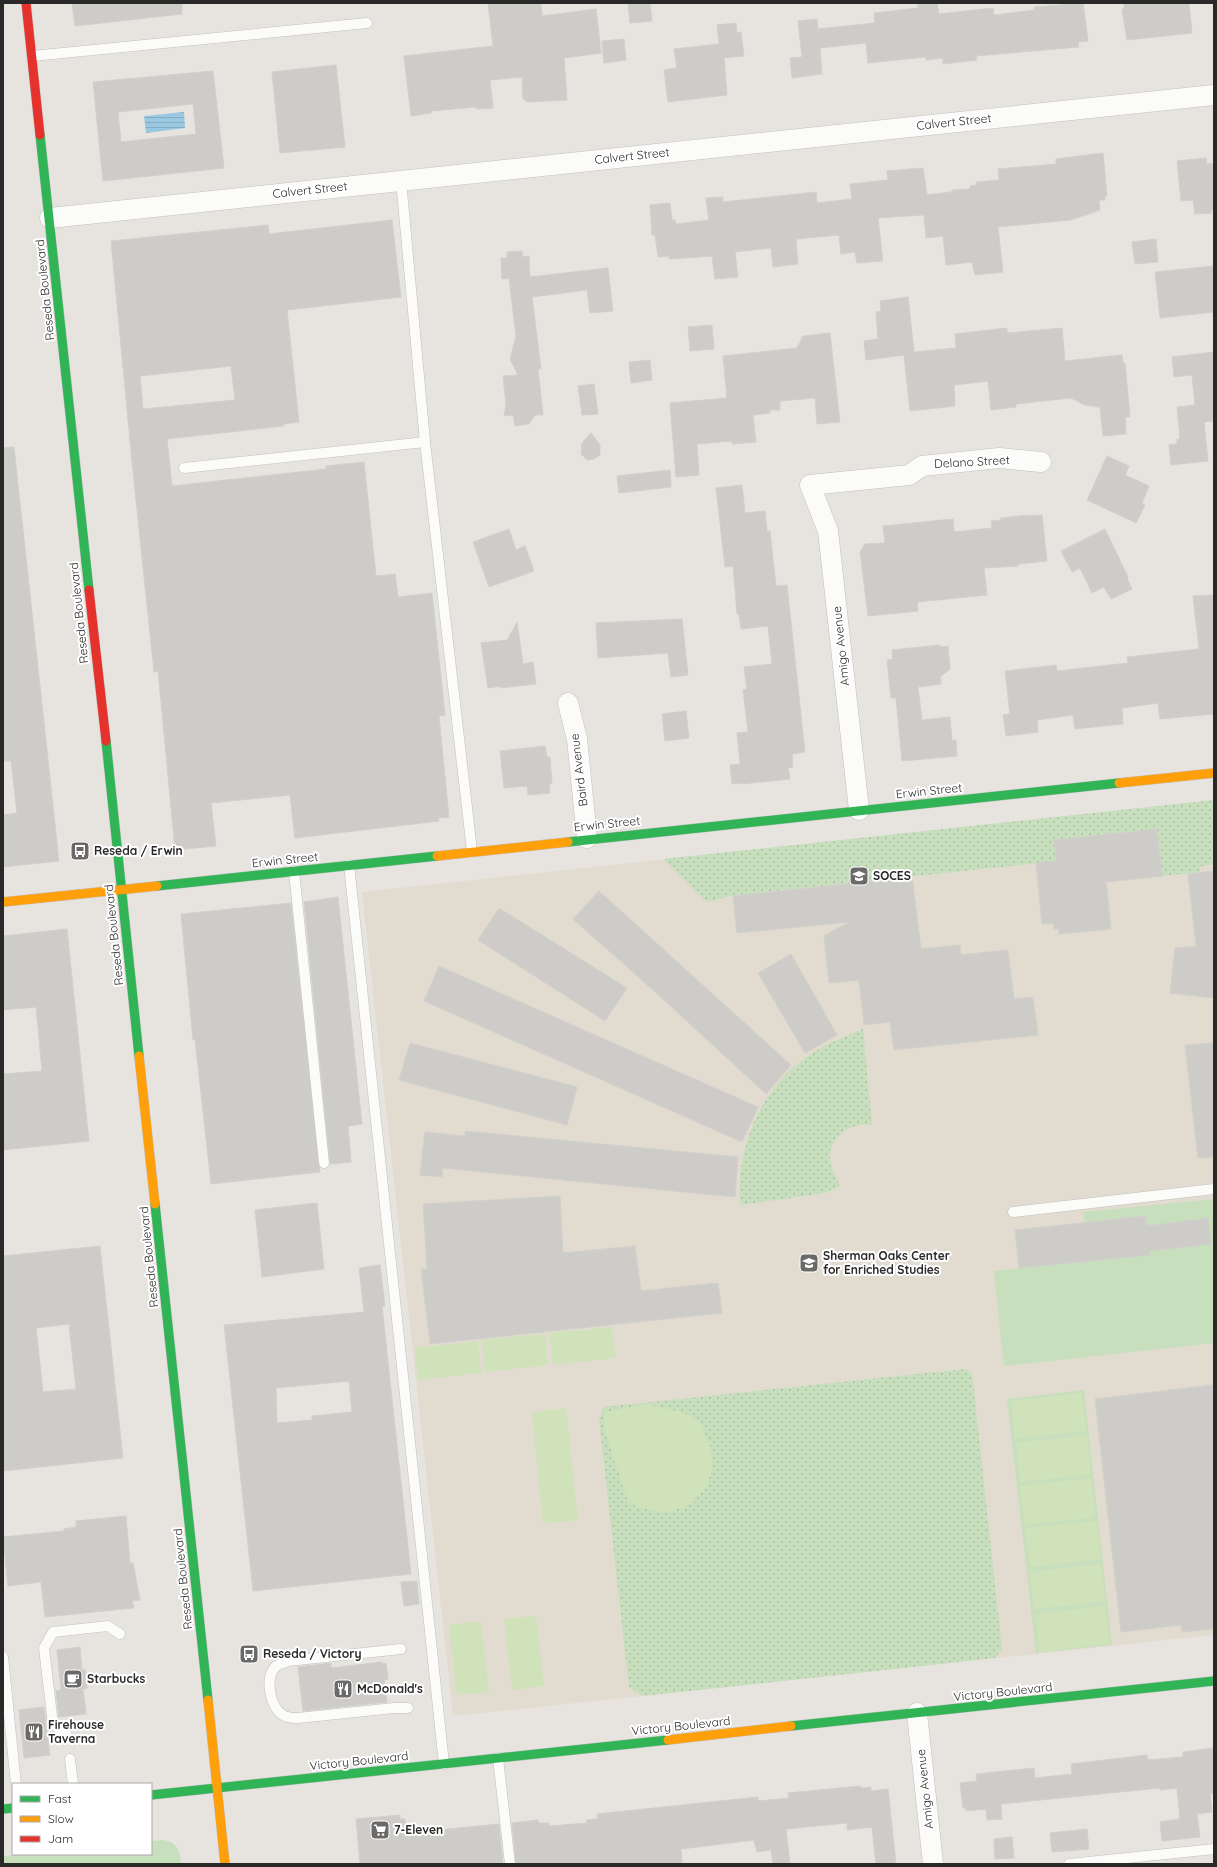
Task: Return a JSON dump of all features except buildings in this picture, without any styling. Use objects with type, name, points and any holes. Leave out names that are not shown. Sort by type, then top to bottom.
[{"type":"main road","name":"Reseda Boulevard","points":[[26,3],[122,889],[225,1864]]},
{"type":"main road","name":"Erwin Street","points":[[3,902],[587,838],[1214,773]]},
{"type":"main road","name":"Victory Boulevard","points":[[152,1795],[1214,1681]]},
{"type":"street","name":"Calvert Street","points":[[50,218],[1214,95]]},
{"type":"street","name":"Delano Street","points":[[810,485],[909,475],[922,466],[999,458],[1041,462]]},
{"type":"street","name":"Amigo Avenue","points":[[810,485],[828,530],[859,810]]},
{"type":"street","name":"Baird Avenue","points":[[568,703],[577,739],[587,838]]},
{"type":"street","name":"Amigo Avenue","points":[[917,1714],[933,1864]]},
{"type":"lane","points":[[32,56],[367,23]]},
{"type":"lane","points":[[401,180],[425,442],[472,851]]},
{"type":"lane","points":[[184,468],[425,442]]},
{"type":"lane","points":[[349,865],[444,1764]]},
{"type":"lane","points":[[294,871],[324,1163]]},
{"type":"lane","points":[[1013,1212],[1214,1190]]},
{"type":"lane","points":[[67,1735],[53,1724],[44,1648],[53,1632],[108,1626],[120,1634]]},
{"type":"lane","points":[[401,1649],[288,1661],[276,1666],[271,1676],[271,1695],[275,1706],[283,1715],[290,1718],[408,1708]]},
{"type":"lane","points":[[3,1657],[16,1783]]},
{"type":"lane","points":[[498,1758],[510,1864]]},
{"type":"lane","points":[[70,1759],[73,1783]]},
{"type":"lane","points":[[1069,1864],[1214,1849]]},
{"type":"shaded area","name":"Sherman Oaks Center for Enriched Studies","points":[[1214,800],[1214,1635],[453,1716],[362,892]]},
{"type":"green space","points":[[1214,800],[1214,864],[1199,867],[1200,872],[1162,876],[1156,829],[1054,840],[1057,861],[730,896],[707,902],[663,859]]},
{"type":"green space","points":[[863,1029],[872,1125],[864,1124],[849,1128],[837,1138],[833,1144],[830,1151],[830,1159],[840,1186],[825,1193],[740,1205],[742,1162],[754,1122],[764,1103],[777,1085],[791,1070],[808,1056],[828,1044]]},
{"type":"green space","points":[[1214,1199],[1214,1343],[1004,1366],[994,1271],[1079,1262],[1089,1257],[1083,1212]]},
{"type":"green space","points":[[612,1327],[616,1358],[553,1365],[549,1333]]},
{"type":"green space","points":[[545,1334],[548,1365],[485,1372],[482,1340]]},
{"type":"green space","points":[[478,1341],[481,1373],[418,1380],[415,1348]]},
{"type":"green space","points":[[965,1369],[972,1374],[1002,1649],[995,1658],[643,1696],[629,1687],[599,1418],[604,1407]]},
{"type":"green space","points":[[1084,1390],[1112,1645],[1036,1653],[1007,1399]]},
{"type":"green space","points":[[1082,1393],[1086,1431],[1015,1438],[1011,1401]]},
{"type":"green space","points":[[646,1404],[685,1413],[701,1424],[710,1447],[713,1466],[707,1486],[692,1504],[666,1513],[640,1508],[628,1502],[604,1429],[605,1412]]},
{"type":"green space","points":[[566,1408],[578,1520],[543,1524],[532,1412]]},
{"type":"green space","points":[[1087,1435],[1091,1474],[1020,1482],[1016,1443]]},
{"type":"green space","points":[[1091,1478],[1095,1517],[1025,1525],[1020,1486]]},
{"type":"green space","points":[[1097,1521],[1101,1559],[1030,1567],[1025,1528]]},
{"type":"green space","points":[[1101,1564],[1105,1601],[1034,1609],[1030,1572]]},
{"type":"green space","points":[[1105,1606],[1110,1644],[1039,1652],[1035,1614]]},
{"type":"green space","points":[[536,1616],[544,1686],[512,1690],[504,1619]]},
{"type":"green space","points":[[481,1621],[489,1692],[457,1695],[449,1625]]},
{"type":"green space","points":[[163,1840],[175,1845],[179,1851],[181,1864],[3,1864],[3,1856],[14,1855],[152,1855],[152,1841]]},
{"type":"water","points":[[184,112],[185,128],[146,133],[144,116]]},
{"type":"traffic: fast","points":[[40,135],[89,590]]},
{"type":"traffic: fast","points":[[106,741],[139,1056]]},
{"type":"traffic: fast","points":[[568,842],[1119,783]]},
{"type":"traffic: fast","points":[[157,886],[437,856]]},
{"type":"traffic: fast","points":[[155,1204],[208,1700]]},
{"type":"traffic: fast","points":[[791,1726],[1214,1681]]},
{"type":"traffic: fast","points":[[152,1795],[668,1740]]},
{"type":"traffic: fast","points":[[3,1809],[12,1808]]},
{"type":"traffic: slow","points":[[1119,783],[1214,773]]},
{"type":"traffic: slow","points":[[437,856],[568,842]]},
{"type":"traffic: slow","points":[[3,902],[157,886]]},
{"type":"traffic: slow","points":[[139,1056],[155,1204]]},
{"type":"traffic: slow","points":[[208,1700],[225,1864]]},
{"type":"traffic: slow","points":[[668,1740],[791,1726]]},
{"type":"traffic: jam","points":[[26,3],[40,135]]},
{"type":"traffic: jam","points":[[89,590],[106,741]]},
{"type":"place","name":"Reseda / Erwin","points":[[80,851]]},
{"type":"place","name":"SOCES","points":[[859,876]]},
{"type":"place","name":"Sherman Oaks Center for Enriched Studies","points":[[809,1263]]},
{"type":"place","name":"Reseda / Victory","points":[[249,1654]]},
{"type":"place","name":"Starbucks","points":[[73,1679]]},
{"type":"place","name":"McDonald's","points":[[343,1689]]},
{"type":"place","name":"Firehouse Taverna","points":[[34,1732]]},
{"type":"place","name":"7-Eleven","points":[[380,1830]]}]
